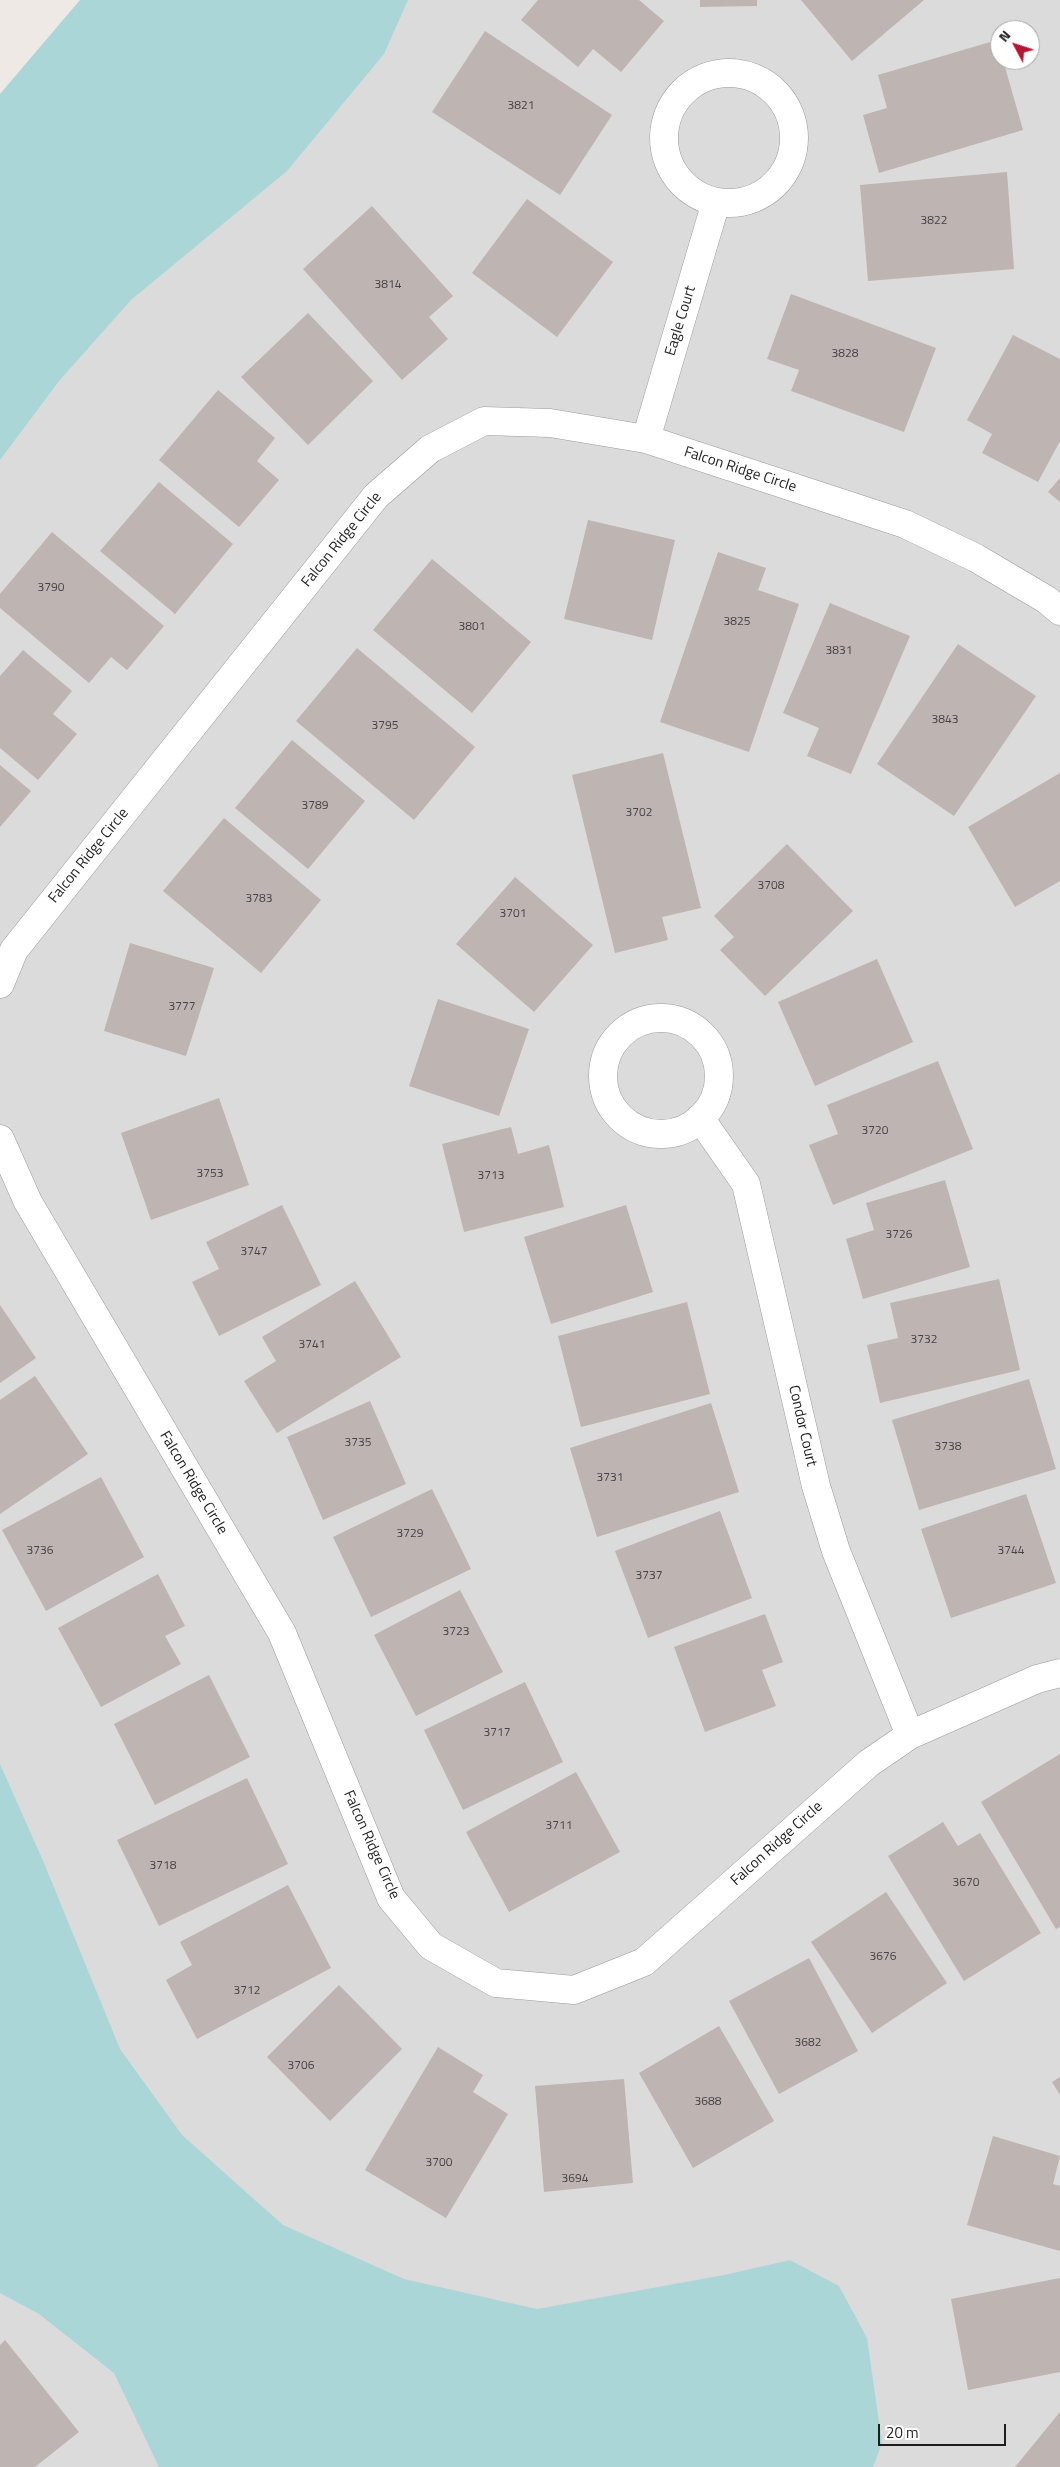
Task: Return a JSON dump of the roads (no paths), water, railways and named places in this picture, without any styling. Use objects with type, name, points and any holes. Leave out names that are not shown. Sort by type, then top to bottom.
[{"type":"street","points":[[721,73],[741,73],[760,80],[776,93],[788,110],[794,129],[792,150],[785,169],[768,190],[756,197],[737,203],[716,202],[697,195],[680,183],[670,166],[664,146],[664,126],[671,107],[684,91],[708,77],[721,73]]},
{"type":"street","name":"Eagle Court","points":[[646,439],[716,202]]},
{"type":"street","name":"Falcon Ridge Circle","points":[[0,984],[14,950],[376,496],[430,448],[484,421],[550,423],[646,439],[905,524],[976,558],[1047,600],[1060,611]]},
{"type":"street","points":[[655,1018],[672,1019],[690,1025],[704,1037],[716,1060],[718,1087],[712,1104],[700,1118],[685,1128],[667,1134],[649,1133],[632,1127],[618,1115],[608,1100],[603,1082],[604,1064],[610,1048],[622,1033],[637,1023],[655,1018]]},
{"type":"street","name":"Condor Court","points":[[700,1118],[746,1184],[816,1486],[836,1550],[910,1734]]},
{"type":"street","name":"Falcon Ridge Circle","points":[[0,1139],[28,1202],[282,1633],[391,1898],[431,1946],[496,1983],[574,1990],[644,1962],[869,1763],[910,1734],[1038,1679],[1060,1673]]},
{"type":"water","points":[[80,0],[408,0],[384,54],[287,171],[131,300],[59,381],[0,460],[0,94]]},
{"type":"water","points":[[0,1764],[44,1863],[120,2049],[182,2135],[283,2225],[404,2279],[537,2309],[724,2275],[790,2260],[839,2286],[867,2338],[882,2443],[873,2467],[159,2467],[114,2373],[39,2314],[0,2293]]}]
